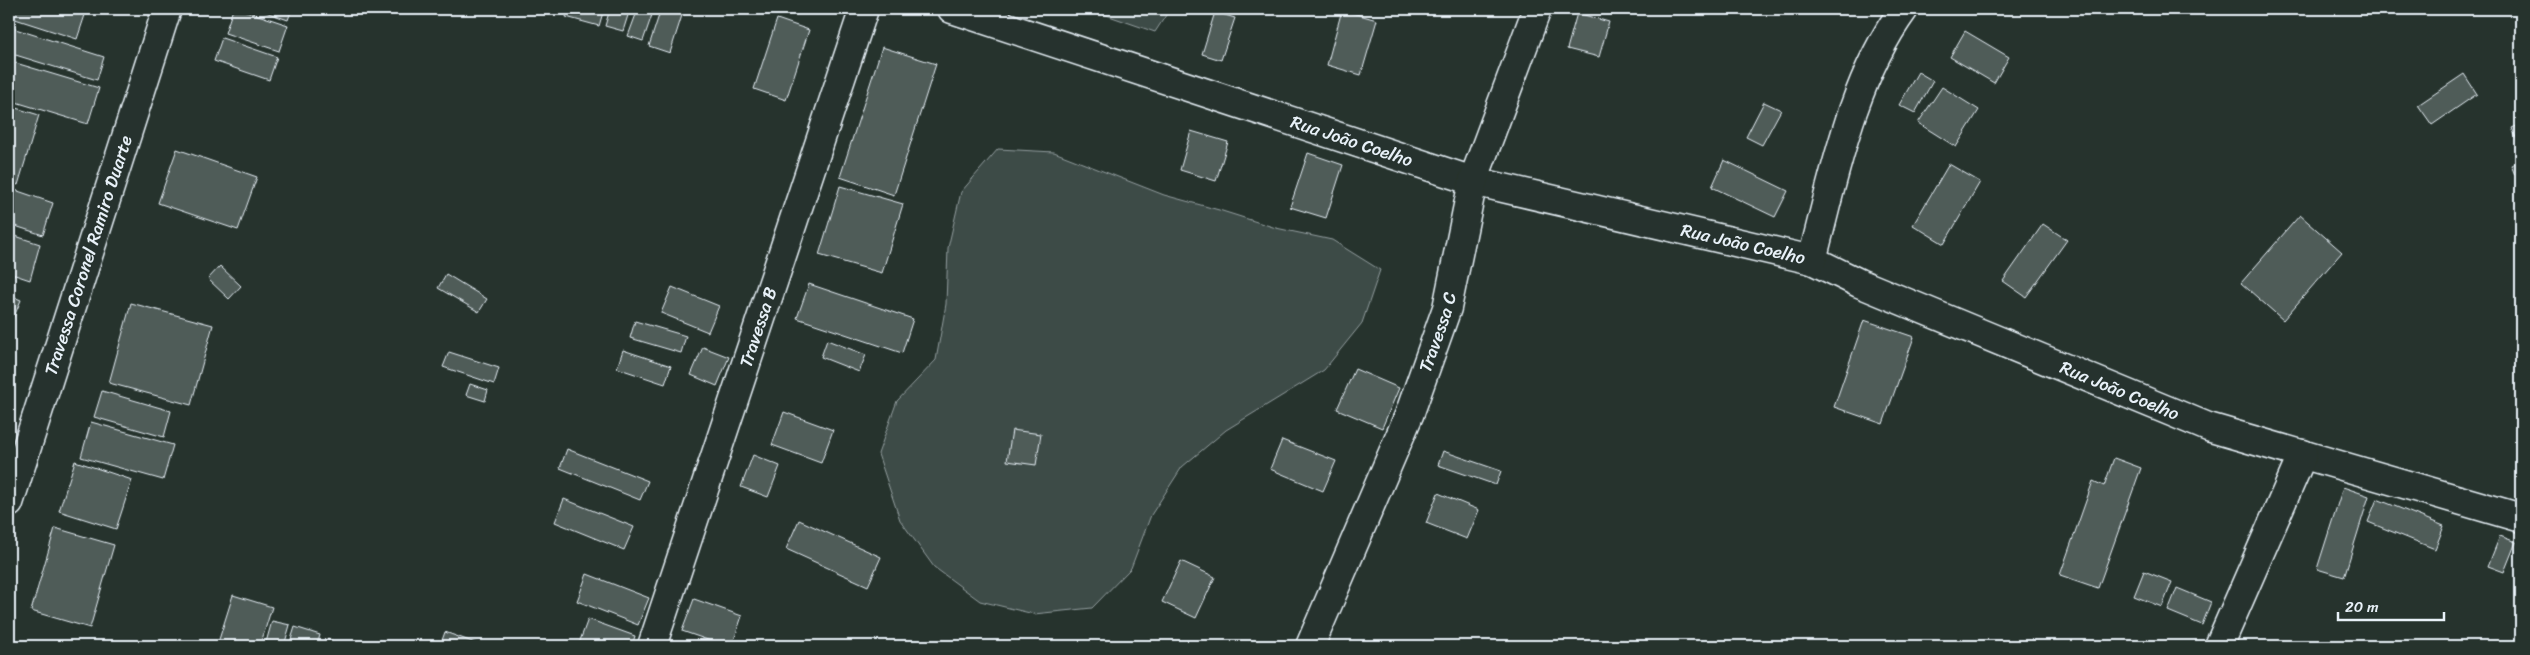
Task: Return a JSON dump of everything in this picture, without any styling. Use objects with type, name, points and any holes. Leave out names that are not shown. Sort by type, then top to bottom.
[{"type":"street","name":"Travessa Coronel Ramiro Duarte","points":[[9,503],[167,9]]},
{"type":"street","name":"Travessa B","points":[[652,646],[864,9]]},
{"type":"street","name":"Rua João Coelho","points":[[952,9],[1473,181],[1812,260],[1859,283],[2208,426],[2521,518]]},
{"type":"street","name":"Travessa C","points":[[1310,646],[1409,415],[1447,308],[1473,181],[1537,9]]},
{"type":"street","points":[[1812,260],[1847,128],[1861,89],[1895,22],[1904,9]]},
{"type":"street","points":[[2219,646],[2303,454]]},
{"type":"shaded area","points":[[1089,9],[1170,9],[1155,32]]},
{"type":"shaded area","points":[[998,149],[1054,152],[1164,195],[1276,228],[1332,240],[1380,270],[1362,323],[1324,370],[1226,430],[1182,467],[1151,515],[1131,568],[1092,608],[1034,614],[980,601],[934,567],[900,520],[878,454],[897,401],[936,360],[946,304],[948,248],[961,192]]},
{"type":"building","points":[[9,9],[87,9],[77,39],[9,17]]},
{"type":"building","points":[[233,9],[240,9],[288,25],[279,51],[225,33]]},
{"type":"building","points":[[257,9],[292,9],[288,20]]},
{"type":"building","points":[[568,9],[604,9],[599,26],[566,17]]},
{"type":"building","points":[[610,9],[630,9],[623,31],[605,26]]},
{"type":"building","points":[[638,9],[654,9],[643,41],[628,36]]},
{"type":"building","points":[[661,9],[684,9],[670,53],[649,46]]},
{"type":"building","points":[[1599,9],[1624,9],[1622,15]]},
{"type":"building","points":[[1342,10],[1377,20],[1361,75],[1327,65]]},
{"type":"building","points":[[1215,12],[1235,18],[1221,60],[1202,54]]},
{"type":"building","points":[[1577,13],[1609,22],[1599,57],[1567,49]]},
{"type":"building","points":[[777,19],[809,30],[786,100],[754,89]]},
{"type":"building","points":[[9,27],[104,57],[97,80],[9,53]]},
{"type":"building","points":[[1965,31],[2009,57],[1994,83],[1950,57]]},
{"type":"building","points":[[222,38],[277,57],[269,80],[214,61]]},
{"type":"building","points":[[882,47],[936,64],[894,195],[840,177]]},
{"type":"building","points":[[9,61],[99,88],[88,124],[9,100]]},
{"type":"building","points":[[1918,72],[1933,81],[1915,113],[1899,105]]},
{"type":"building","points":[[2464,74],[2477,94],[2432,125],[2418,105]]},
{"type":"building","points":[[1942,87],[1979,110],[1956,147],[1918,123]]},
{"type":"building","points":[[1764,102],[1781,110],[1762,145],[1746,137]]},
{"type":"building","points":[[9,106],[39,115],[18,185],[9,182]]},
{"type":"building","points":[[2521,124],[2521,150],[2512,128]]},
{"type":"building","points":[[1191,131],[1228,142],[1216,181],[1180,170]]},
{"type":"building","points":[[177,149],[257,177],[238,230],[158,203]]},
{"type":"building","points":[[1308,153],[1343,165],[1326,218],[1290,207]]},
{"type":"building","points":[[1724,160],[1788,191],[1775,217],[1712,187]]},
{"type":"building","points":[[2521,161],[2521,173],[2515,175],[2511,165]]},
{"type":"building","points":[[1949,164],[1980,182],[1944,244],[1913,225]]},
{"type":"building","points":[[840,186],[903,204],[882,273],[819,255]]},
{"type":"building","points":[[9,188],[53,203],[43,235],[9,224]]},
{"type":"building","points":[[2300,215],[2342,252],[2283,320],[2241,283]]},
{"type":"building","points":[[2043,224],[2067,240],[2026,297],[2003,281]]},
{"type":"building","points":[[9,234],[40,244],[30,280],[9,273]]},
{"type":"building","points":[[220,266],[241,286],[229,299],[208,279]]},
{"type":"building","points":[[446,274],[487,299],[479,312],[438,288]]},
{"type":"building","points":[[809,284],[913,319],[902,353],[797,318]]},
{"type":"building","points":[[672,287],[719,306],[708,332],[661,313]]},
{"type":"building","points":[[9,295],[21,300],[13,319],[9,318]]},
{"type":"building","points":[[131,303],[213,325],[191,405],[109,383]]},
{"type":"building","points":[[1864,320],[1914,337],[1883,424],[1834,407]]},
{"type":"building","points":[[635,321],[686,336],[681,353],[630,338]]},
{"type":"building","points":[[827,340],[866,355],[859,372],[821,357]]},
{"type":"building","points":[[703,347],[729,357],[717,386],[691,375]]},
{"type":"building","points":[[623,350],[671,366],[665,384],[617,368]]},
{"type":"building","points":[[449,352],[499,368],[494,384],[443,367]]},
{"type":"building","points":[[1355,369],[1399,388],[1382,428],[1337,409]]},
{"type":"building","points":[[470,384],[488,390],[485,401],[466,395]]},
{"type":"building","points":[[102,391],[171,411],[164,437],[94,417]]},
{"type":"building","points":[[784,412],[833,430],[821,463],[772,445]]},
{"type":"building","points":[[91,422],[173,445],[163,480],[81,457]]},
{"type":"building","points":[[1012,430],[1041,434],[1036,465],[1007,461]]},
{"type":"building","points":[[1282,440],[1336,461],[1323,491],[1270,469]]},
{"type":"building","points":[[567,449],[648,481],[640,500],[560,468]]},
{"type":"building","points":[[1443,451],[1501,471],[1496,485],[1438,465]]},
{"type":"building","points":[[753,455],[780,466],[768,497],[741,487]]},
{"type":"building","points":[[2114,458],[2141,468],[2098,588],[2060,575],[2093,481],[2104,486]]},
{"type":"building","points":[[75,461],[132,480],[116,529],[59,511]]},
{"type":"building","points":[[2343,487],[2369,496],[2344,577],[2317,569]]},
{"type":"building","points":[[1438,493],[1479,510],[1467,539],[1426,523]]},
{"type":"building","points":[[564,499],[634,527],[624,550],[555,522]]},
{"type":"building","points":[[2377,499],[2444,526],[2435,549],[2368,522]]},
{"type":"building","points":[[799,520],[881,557],[868,586],[786,549]]},
{"type":"building","points":[[55,528],[114,545],[90,628],[31,611]]},
{"type":"building","points":[[2500,536],[2516,542],[2504,572],[2488,566]]},
{"type":"building","points":[[1181,561],[1215,577],[1196,618],[1162,602]]},
{"type":"building","points":[[2144,571],[2172,582],[2162,607],[2134,596]]},
{"type":"building","points":[[587,574],[649,598],[638,625],[577,601]]},
{"type":"building","points":[[2177,588],[2211,602],[2202,625],[2168,611]]},
{"type":"building","points":[[233,595],[272,607],[260,646],[217,646]]},
{"type":"building","points":[[694,599],[742,616],[732,646],[725,646],[682,631]]},
{"type":"building","points":[[588,619],[635,636],[632,646],[578,646]]},
{"type":"building","points":[[272,621],[290,625],[284,646],[265,646]]},
{"type":"building","points":[[295,627],[320,635],[317,646],[289,646]]},
{"type":"building","points":[[445,632],[478,644],[477,646],[440,646]]},
{"type":"building","points":[[326,639],[344,645],[323,646]]}]
